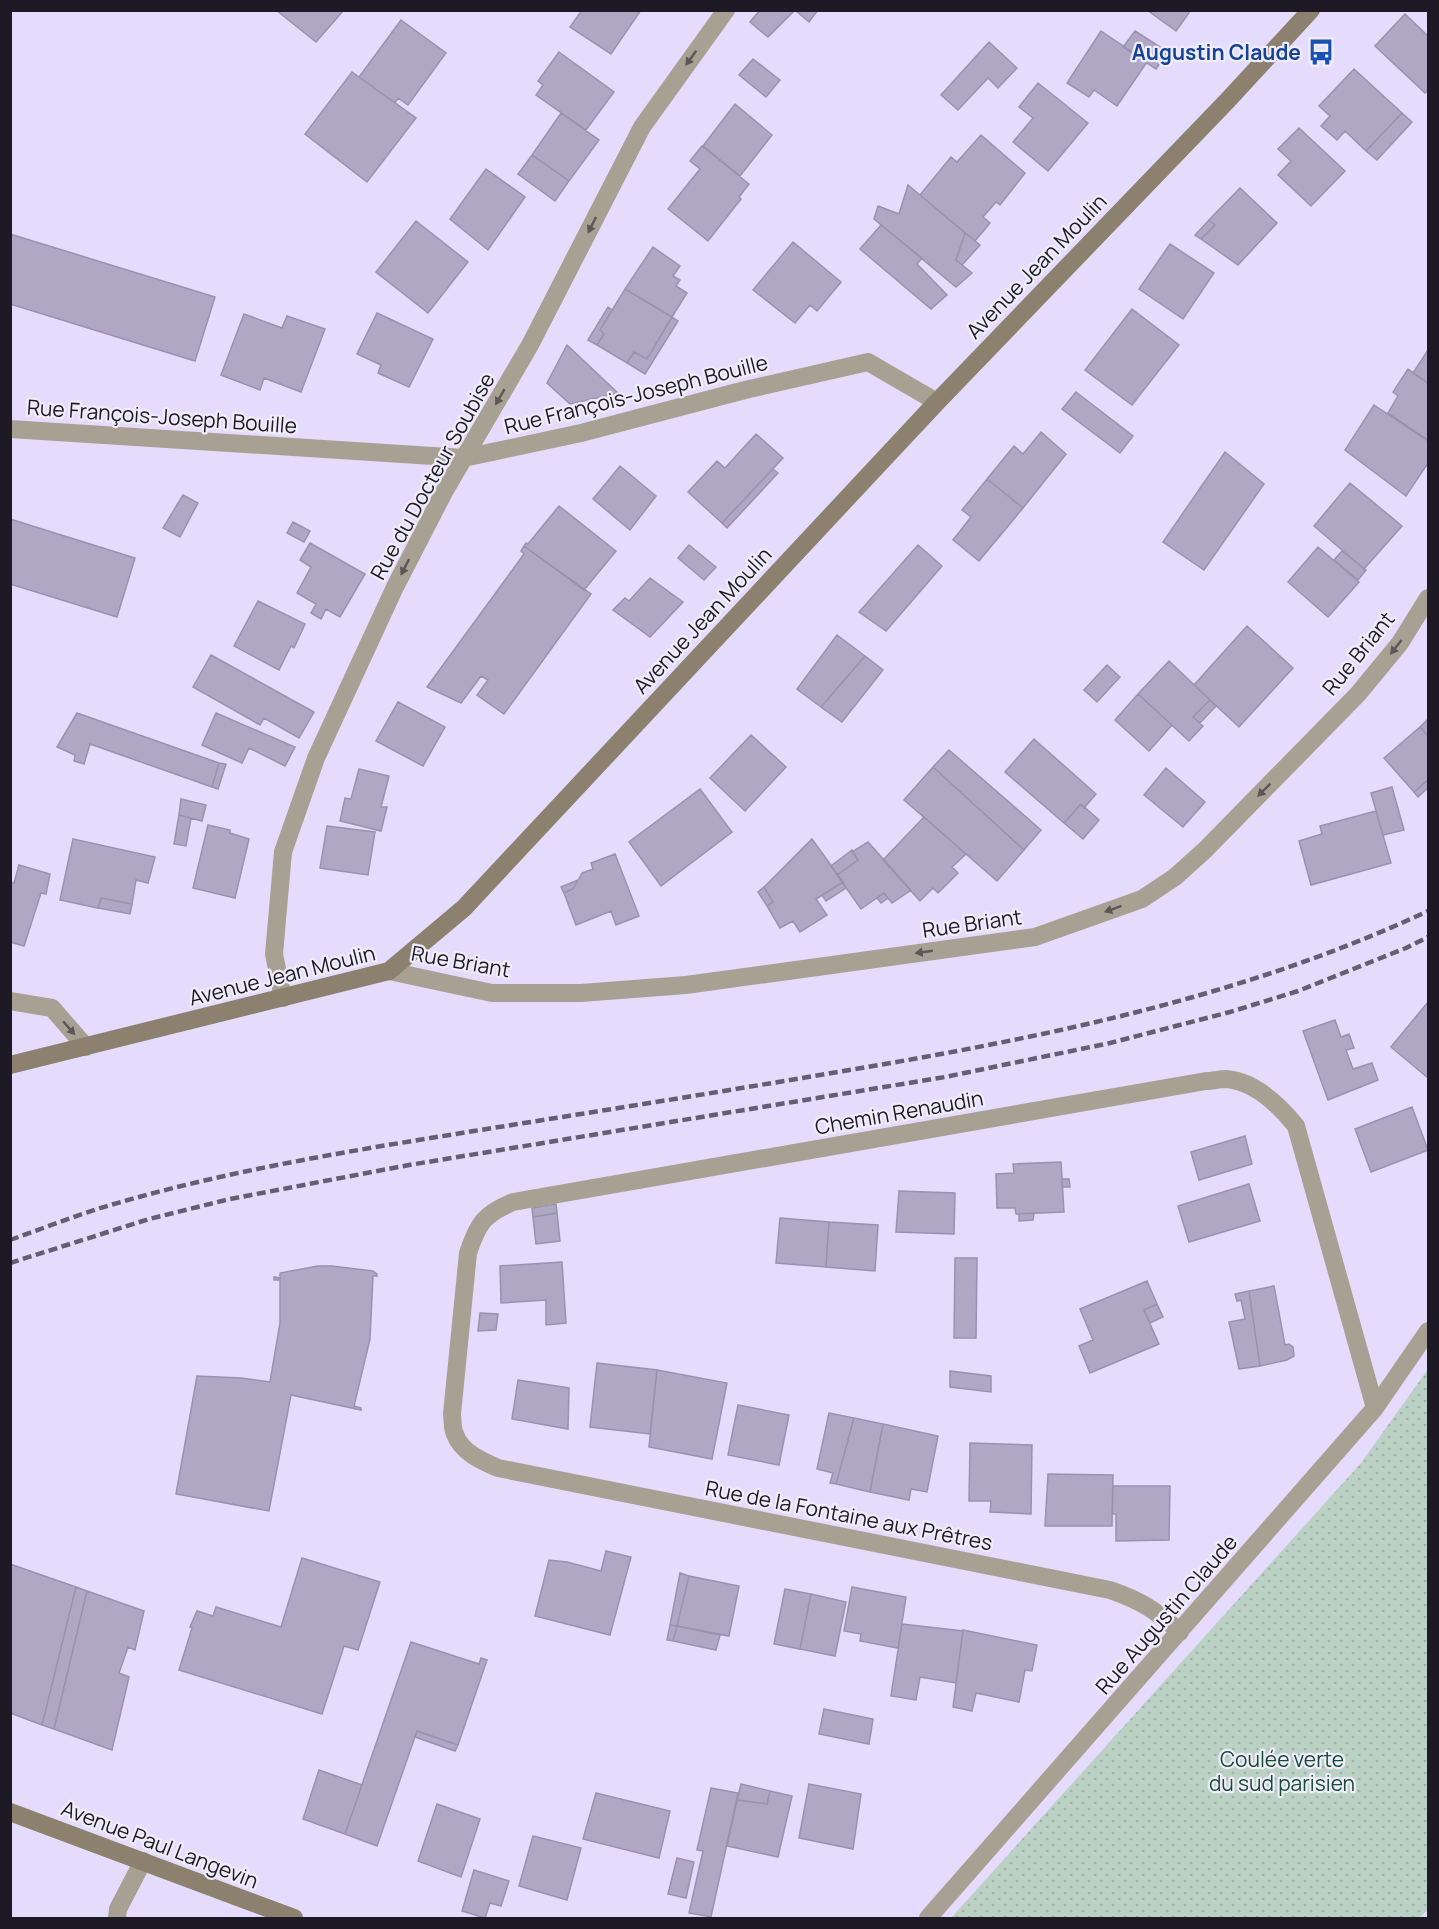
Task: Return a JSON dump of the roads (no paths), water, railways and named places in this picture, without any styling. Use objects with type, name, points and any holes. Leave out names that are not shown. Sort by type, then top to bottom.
[{"type":"main road","name":"Avenue Jean Moulin","points":[[10,1065],[389,971],[464,908],[937,402],[1228,100],[1311,10]]},
{"type":"main road","name":"Avenue Paul Langevin","points":[[10,1812],[294,1918]]},
{"type":"street","name":"Rue du Docteur Soubise","points":[[283,998],[274,954],[283,852],[316,758],[395,587],[444,492],[530,345],[642,127],[726,10]]},
{"type":"street","name":"Rue François-Joseph Bouille","points":[[10,429],[464,458],[581,433],[745,390],[868,362],[937,402]]},
{"type":"street","name":"Rue Briant","points":[[389,971],[492,993],[581,993],[686,985],[1035,937],[1142,899],[1175,877],[1205,850],[1358,694],[1400,643],[1428,598]]},
{"type":"street","points":[[10,1001],[52,1008],[86,1047]]},
{"type":"street","name":"Chemin Renaudin","points":[[498,1468],[481,1461],[465,1449],[455,1435],[452,1414],[468,1253],[479,1228],[494,1210],[513,1202],[1227,1079],[1247,1086],[1267,1097],[1282,1108],[1296,1126],[1375,1408]]},
{"type":"street","name":"Rue Augustin Claude","points":[[928,1918],[1375,1408],[1428,1332]]},
{"type":"street","name":"Rue de la Fontaine aux Prêtres","points":[[498,1468],[1110,1590],[1154,1609],[1180,1632]]},
{"type":"street","points":[[117,1918],[118,1909],[143,1861]]},
{"type":"railway","points":[[10,1240],[79,1215],[164,1190],[296,1161],[893,1063],[1050,1032],[1204,994],[1279,970],[1354,943],[1428,911]]},
{"type":"railway","points":[[10,1263],[149,1219],[230,1199],[409,1165],[945,1077],[1110,1043],[1230,1012],[1298,991],[1428,937]]},
{"type":"place","name":"Augustin Claude","points":[[1321,52]]},
{"type":"park label","name":"Coulée verte du sud parisien","points":[[1282,1771]]}]
